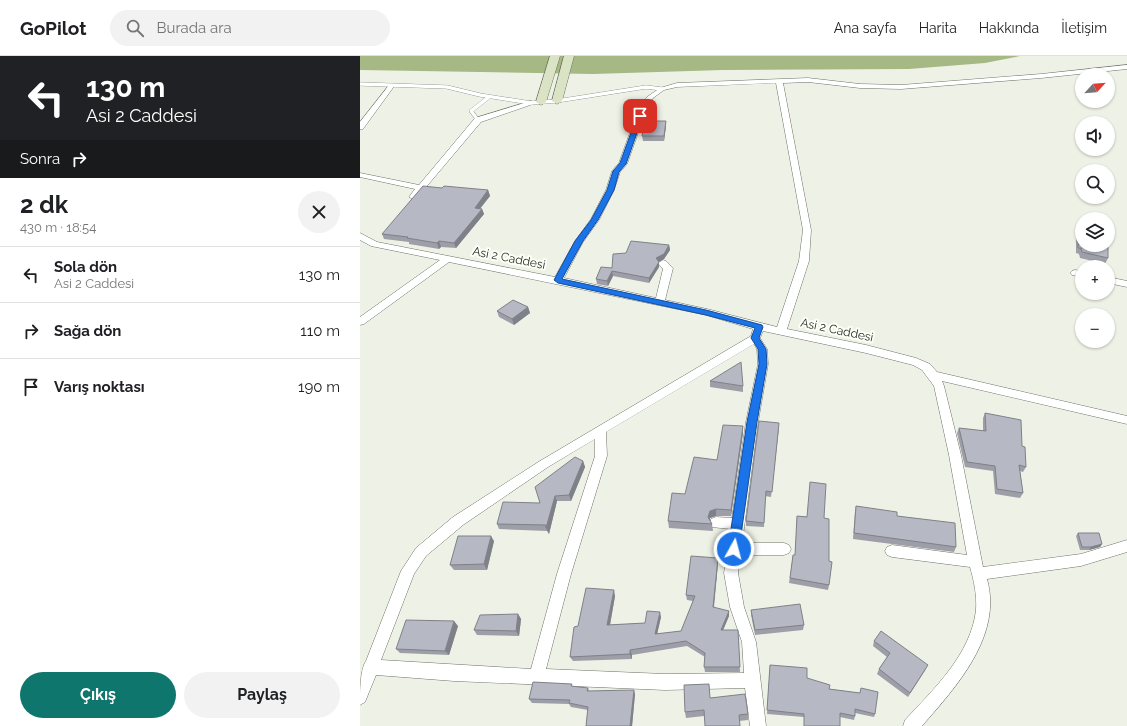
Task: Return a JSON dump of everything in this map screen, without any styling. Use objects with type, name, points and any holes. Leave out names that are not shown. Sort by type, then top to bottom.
[{"type":"street","points":[[407,205],[478,120],[536,103],[555,56]]},
{"type":"street","points":[[557,101],[569,56]]},
{"type":"street","points":[[558,280],[579,241],[595,220],[610,190],[616,171],[623,164],[640,116],[650,97],[662,89],[676,85],[779,81],[814,81],[868,87],[901,87],[1041,76],[1127,67]]},
{"type":"street","points":[[779,81],[807,230],[804,261],[781,331]]},
{"type":"street","points":[[360,127],[392,85]]},
{"type":"street","points":[[360,175],[421,188]]},
{"type":"street","name":"Asi 2 Caddesi","points":[[360,236],[446,259],[558,280],[706,312],[757,332],[781,331],[866,348],[916,362],[926,367],[933,374]]},
{"type":"street","points":[[360,322],[446,259]]},
{"type":"street","points":[[659,303],[668,268],[663,263]]},
{"type":"street","points":[[1115,281],[1127,284]]},
{"type":"street","points":[[361,689],[408,571],[421,552],[458,521],[544,464],[697,372],[731,354],[757,332],[762,349],[763,364],[752,422],[731,573],[737,608],[749,642],[758,726]]},
{"type":"street","points":[[933,374],[1127,420]]},
{"type":"street","points":[[911,726],[953,679],[973,645],[982,619],[984,602],[955,454],[939,386],[933,374]]},
{"type":"street","points":[[537,676],[564,574],[601,456],[600,430]]},
{"type":"street","points":[[716,523],[737,524]]},
{"type":"street","points":[[892,551],[977,568],[1081,560],[1127,546]]},
{"type":"street","points":[[734,549],[784,549]]},
{"type":"street","points":[[370,667],[454,674],[665,682],[752,680]]},
{"type":"lane","points":[[360,84],[447,87],[489,97],[536,103],[646,87],[662,89]]},
{"type":"lane","points":[[478,120],[471,111],[489,97]]},
{"type":"shaded area","points":[[360,56],[1020,56],[985,63],[909,69],[723,70],[593,74],[360,70]]},
{"type":"building","points":[[645,121],[666,121],[664,136],[642,136]]},
{"type":"building","points":[[423,186],[442,188],[444,186],[488,190],[475,208],[482,209],[454,243],[439,241],[437,243],[407,238],[408,237],[382,234]]},
{"type":"building","points":[[631,241],[669,245],[664,254],[656,258],[659,262],[649,278],[612,271],[607,281],[596,279],[601,267],[612,268],[613,254],[626,253]]},
{"type":"building","points":[[1082,252],[1108,252],[1108,258]]},
{"type":"building","points":[[513,300],[528,307],[512,319],[497,311]]},
{"type":"building","points":[[741,362],[743,386],[710,381]]},
{"type":"building","points":[[985,413],[1021,420],[1022,446],[1025,447],[1026,467],[1019,465],[1023,493],[997,489],[995,466],[967,462],[959,428],[986,431]]},
{"type":"building","points":[[759,421],[779,423],[772,492],[766,491],[764,523],[746,521]]},
{"type":"building","points":[[723,425],[743,426],[731,510],[716,509],[710,511],[708,517],[712,524],[668,521],[672,493],[685,494],[694,457],[717,460]]},
{"type":"building","points":[[575,457],[583,461],[569,495],[555,496],[546,528],[546,525],[497,524],[503,502],[540,503],[535,487]]},
{"type":"building","points":[[810,482],[826,484],[824,518],[829,519],[829,561],[832,562],[829,585],[790,578],[793,555],[795,555],[797,516],[807,517]]},
{"type":"building","points":[[856,506],[897,512],[897,516],[955,523],[956,547],[854,533]]},
{"type":"building","points":[[1078,533],[1099,533],[1102,544],[1091,547],[1082,547]]},
{"type":"building","points":[[458,536],[491,536],[484,564],[450,565]]},
{"type":"building","points":[[691,556],[718,558],[713,607],[729,611],[721,630],[738,630],[740,667],[704,667],[705,653],[686,641],[630,650],[630,654],[570,657],[574,627],[578,626],[586,588],[614,590],[607,625],[645,623],[647,611],[660,612],[655,634],[681,631],[695,596],[686,595]]},
{"type":"building","points":[[800,604],[804,625],[755,630],[751,610]]},
{"type":"building","points":[[518,614],[516,631],[474,630],[480,615]]},
{"type":"building","points":[[406,620],[454,621],[445,651],[396,649]]},
{"type":"building","points":[[881,631],[928,665],[910,693],[879,669],[890,653],[874,641]]},
{"type":"building","points":[[770,665],[807,668],[807,678],[830,685],[829,689],[860,693],[861,688],[878,692],[875,714],[855,709],[855,716],[840,713],[840,726],[804,726],[804,714],[767,710]]},
{"type":"building","points":[[533,682],[572,684],[571,686],[588,688],[587,691],[634,690],[630,726],[586,726],[588,707],[569,703],[570,700],[529,699]]},
{"type":"building","points":[[709,684],[710,698],[745,694],[748,714],[739,715],[740,726],[705,726],[704,710],[685,712],[684,685]]},
{"type":"route","points":[[640,116],[623,164],[616,171],[610,190],[595,220],[579,241],[558,280],[706,312],[759,327],[755,338],[762,349],[763,364],[752,422],[734,549]]}]
